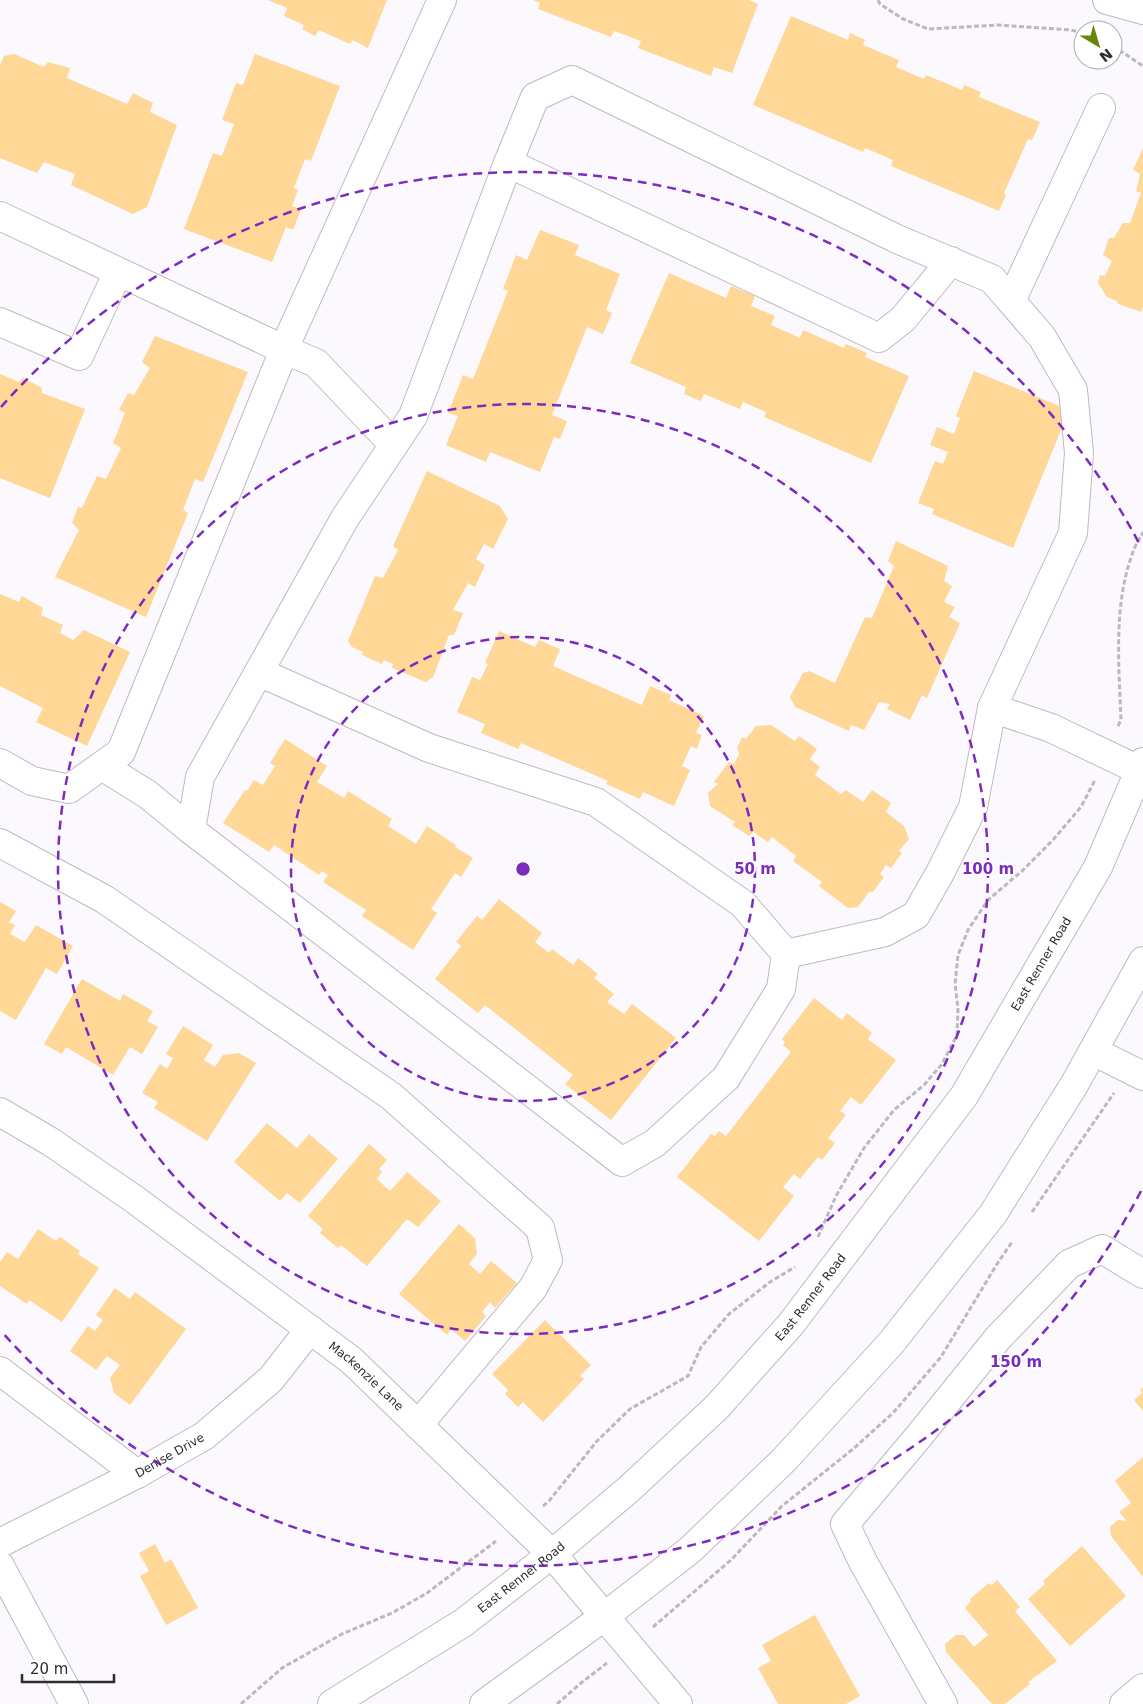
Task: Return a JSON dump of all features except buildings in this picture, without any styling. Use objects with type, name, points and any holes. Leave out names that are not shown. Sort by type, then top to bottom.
[{"type":"main road","points":[[0,762],[32,781],[69,789],[121,752],[285,350],[442,0]]},
{"type":"main road","points":[[1107,0],[1143,10]]},
{"type":"main road","points":[[191,830],[200,777],[346,518],[413,416],[534,97],[572,80],[897,239],[992,278],[1042,337],[1073,390],[1080,453],[1073,532],[992,708],[973,807],[940,873],[916,915],[885,932],[786,954]]},
{"type":"main road","points":[[1011,301],[1101,108]]},
{"type":"main road","points":[[508,163],[879,338],[903,318],[951,261]]},
{"type":"main road","points":[[0,216],[316,363],[394,445]]},
{"type":"main road","points":[[0,322],[79,356],[118,272]]},
{"type":"main road","points":[[102,766],[147,794],[191,830],[622,1162],[655,1143],[726,1078],[782,989],[786,954],[743,904],[596,802],[429,748],[259,672]]},
{"type":"main road","points":[[992,708],[1051,728],[1108,755],[1142,768]]},
{"type":"main road","name":"East Renner Road","points":[[332,1704],[463,1623],[552,1554],[629,1489],[717,1407],[791,1324],[958,1104],[1098,867],[1142,768]]},
{"type":"main road","points":[[0,843],[104,898],[390,1096],[540,1228],[548,1260],[533,1288],[418,1424]]},
{"type":"main road","points":[[484,1704],[605,1616],[690,1550],[784,1460],[891,1343],[993,1214],[1074,1085],[1143,961]]},
{"type":"main road","points":[[1093,1051],[1143,1076]]},
{"type":"main road","name":"Mackenzie Lane","points":[[0,1112],[52,1142],[119,1189],[351,1360],[552,1554],[678,1704]]},
{"type":"main road","points":[[943,1704],[862,1560],[845,1524],[920,1436],[998,1338],[1069,1264],[1102,1249],[1143,1274]]},
{"type":"main road","name":"Denise Drive","points":[[0,1543],[137,1474],[204,1436],[271,1379],[310,1329]]},
{"type":"main road","points":[[0,1371],[137,1474]]},
{"type":"main road","points":[[0,1566],[74,1704]]},
{"type":"main road","points":[[1124,1704],[1143,1688]]},
{"type":"path","points":[[878,0],[880,4],[903,19],[928,29],[998,25],[1073,31]]},
{"type":"path","points":[[1123,53],[1143,66]]},
{"type":"path","points":[[816,1240],[836,1196],[864,1148],[894,1110],[924,1085],[942,1064],[957,1035],[958,1009],[956,984],[958,954],[968,930],[988,900],[1022,871],[1081,808],[1108,755],[1121,720],[1119,629],[1124,586],[1133,552],[1143,532]]},
{"type":"path","points":[[241,1704],[282,1668],[342,1634],[392,1613],[427,1593],[521,1524],[549,1501],[596,1441],[630,1409],[688,1376],[701,1347],[729,1314],[770,1282],[798,1265]]}]
